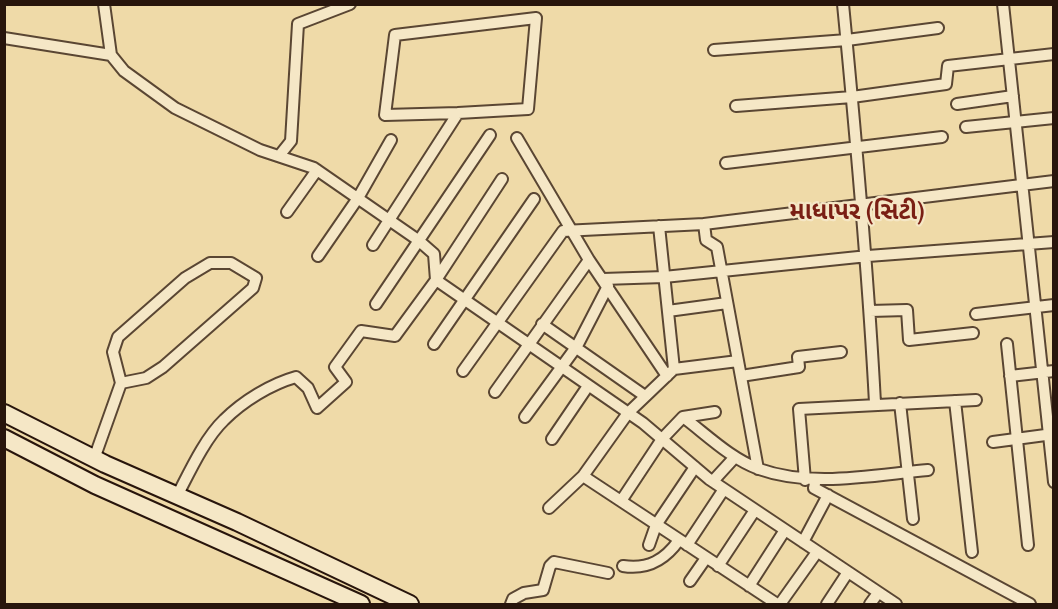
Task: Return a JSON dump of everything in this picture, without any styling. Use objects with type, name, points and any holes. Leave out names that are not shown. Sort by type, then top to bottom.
[{"type":"main road","points":[[4,413],[94,459],[410,604]]},
{"type":"main road","points":[[4,438],[95,485],[361,604]]},
{"type":"street","points":[[104,4],[111,55],[124,71],[175,108],[279,156],[317,170],[390,220],[434,254],[436,280],[628,413],[712,482],[896,604]]},
{"type":"street","points":[[279,156],[291,141],[298,24],[350,4]]},
{"type":"street","points":[[843,4],[855,149],[868,256],[875,404]]},
{"type":"street","points":[[1003,4],[1040,372],[1050,434],[1053,482]]},
{"type":"street","points":[[536,18],[528,109],[458,113],[385,115],[394,35],[536,18]]},
{"type":"street","points":[[714,50],[847,40],[938,28]]},
{"type":"street","points":[[4,38],[111,55]]},
{"type":"street","points":[[736,106],[852,97],[946,84],[948,66],[1009,57],[1053,54]]},
{"type":"street","points":[[957,104],[1012,96]]},
{"type":"street","points":[[374,245],[458,113]]},
{"type":"street","points":[[966,127],[1053,117]]},
{"type":"street","points":[[376,304],[490,135]]},
{"type":"street","points":[[726,163],[942,137]]},
{"type":"street","points":[[517,138],[589,260],[670,372]]},
{"type":"street","points":[[318,255],[358,198],[391,140]]},
{"type":"street","points":[[287,212],[317,170]]},
{"type":"street","points":[[177,496],[193,466],[223,420],[276,382],[296,377],[308,388],[317,408],[346,382],[335,367],[361,331],[395,336],[436,280],[502,179]]},
{"type":"street","points":[[463,371],[563,231],[704,224],[1053,181]]},
{"type":"street","points":[[434,344],[534,199]]},
{"type":"street","points":[[704,224],[706,240],[717,247],[758,469]]},
{"type":"street","points":[[659,226],[668,312],[670,372]]},
{"type":"street","points":[[606,282],[868,256],[1053,242]]},
{"type":"street","points":[[495,392],[589,260]]},
{"type":"street","points":[[94,459],[121,383],[114,352],[118,337],[185,278],[210,264],[231,263],[256,278],[253,288],[163,368],[146,378],[121,383]]},
{"type":"street","points":[[525,417],[577,346],[606,282]]},
{"type":"street","points":[[668,312],[728,303]]},
{"type":"street","points":[[976,314],[1053,305]]},
{"type":"street","points":[[870,311],[907,310],[909,339],[973,333]]},
{"type":"street","points":[[542,324],[577,346],[645,396]]},
{"type":"street","points":[[1006,344],[1028,545]]},
{"type":"street","points":[[741,376],[800,367],[798,357],[841,352]]},
{"type":"street","points":[[549,508],[583,476],[628,413],[670,372],[738,361]]},
{"type":"street","points":[[1010,376],[1053,371]]},
{"type":"street","points":[[552,439],[588,386]]},
{"type":"street","points":[[976,400],[799,409],[810,480],[814,488],[1030,604]]},
{"type":"street","points":[[955,401],[972,552]]},
{"type":"street","points":[[900,403],[913,519]]},
{"type":"street","points":[[621,501],[662,439],[683,417],[715,412]]},
{"type":"street","points":[[683,417],[735,457],[758,469],[810,480],[928,470]]},
{"type":"street","points":[[993,442],[1050,434]]},
{"type":"street","points":[[712,482],[735,457]]},
{"type":"street","points":[[649,545],[656,525],[695,467]]},
{"type":"street","points":[[583,476],[749,586],[762,600],[778,604],[817,552]]},
{"type":"street","points":[[623,566],[639,569],[669,555],[683,542],[724,489]]},
{"type":"street","points":[[803,542],[828,495]]},
{"type":"street","points":[[718,566],[755,510]]},
{"type":"street","points":[[749,586],[785,530]]},
{"type":"street","points":[[690,581],[706,558]]},
{"type":"street","points":[[511,604],[513,599],[524,593],[543,590],[550,566],[554,562],[608,573]]},
{"type":"street","points":[[827,604],[848,573]]},
{"type":"street","points":[[870,604],[878,592]]},
{"type":"district","name":"માધાપર (સિટી)","points":[[857,212]]}]
